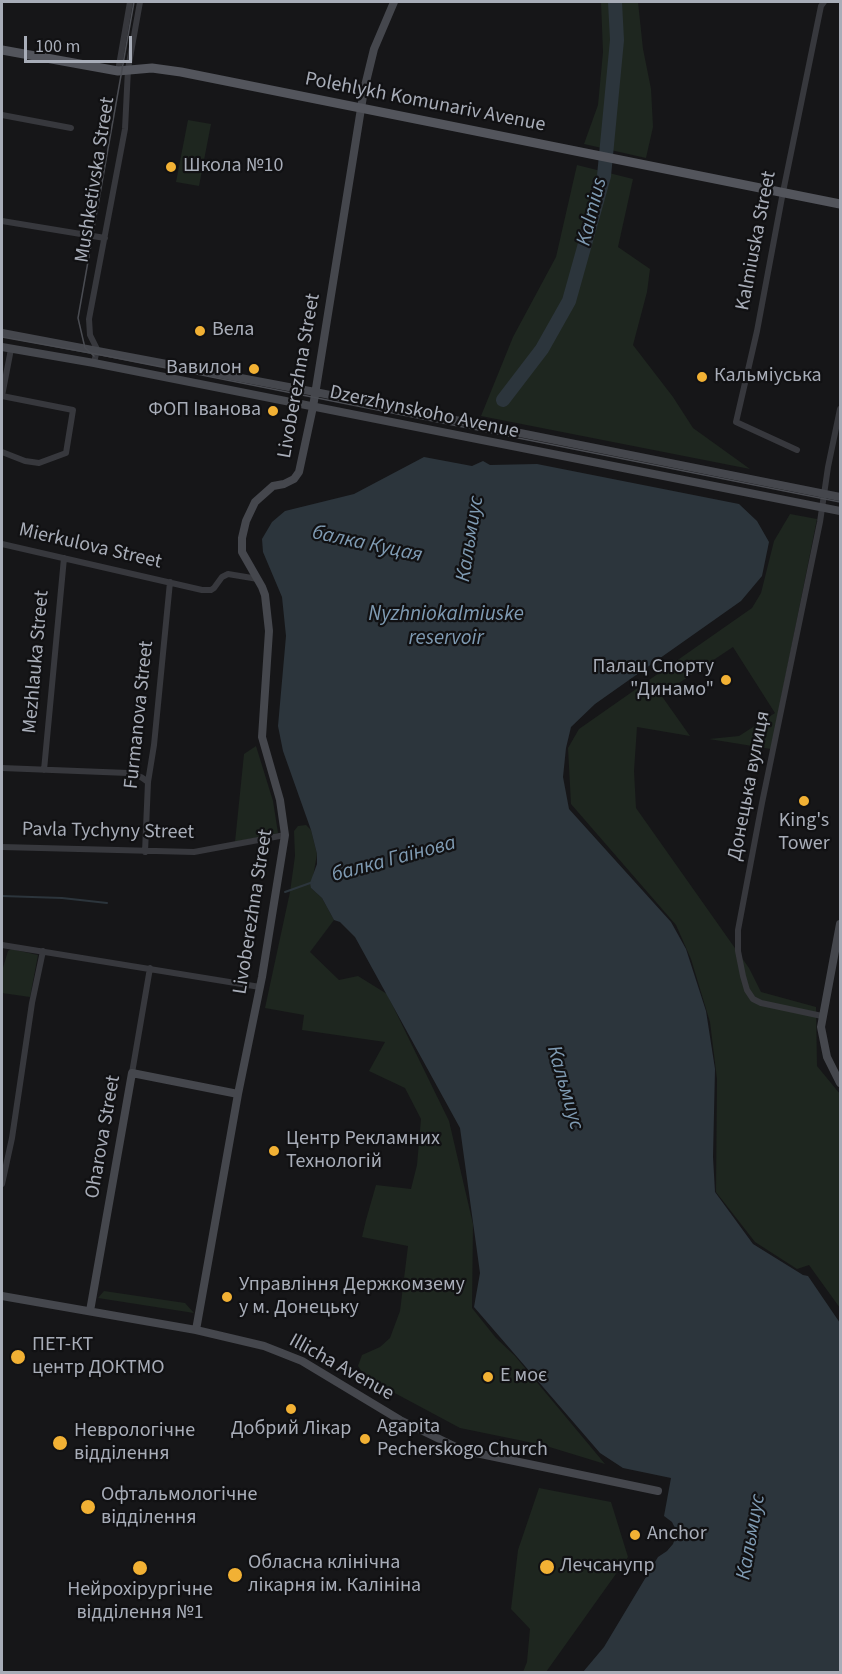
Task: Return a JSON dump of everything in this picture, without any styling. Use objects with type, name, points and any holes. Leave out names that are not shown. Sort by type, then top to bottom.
[{"type":"main road","name":"Polehlykh Komunariv Avenue","points":[[2,50],[118,71],[152,68],[181,72],[840,204]]},
{"type":"street","name":"Mushketivska Street","points":[[118,71],[130,2]]},
{"type":"street","name":"Mushketivska Street","points":[[94,363],[97,350],[90,335],[89,320],[125,129],[128,69],[140,2]]},
{"type":"street","name":"Livoberezhna Street","points":[[196,1330],[238,1094],[260,987],[285,835],[280,800],[262,737],[269,631],[265,595],[241,546],[246,520],[255,502],[273,486],[289,482],[299,472],[313,407],[361,109],[375,49],[394,2]]},
{"type":"street","name":"Kalmiuska Street","points":[[797,450],[736,422],[757,331],[783,192],[824,2]]},
{"type":"street","points":[[2,115],[71,128]]},
{"type":"street","points":[[2,221],[105,238]]},
{"type":"street","name":"Dzerzhynskoho Avenue","points":[[2,333],[315,392],[840,497]]},
{"type":"street","name":"Dzerzhynskoho Avenue","points":[[2,347],[94,363],[840,511]]},
{"type":"street","points":[[2,452],[25,461],[39,463],[66,453],[73,410],[2,396],[11,349]]},
{"type":"street","points":[[822,508],[840,409]]},
{"type":"street","name":"Донецька вулиця","points":[[822,508],[738,930],[738,951],[743,976],[747,990],[753,999],[761,1003],[822,1016]]},
{"type":"street","name":"Mierkulova Street","points":[[2,544],[211,590],[222,577],[228,574],[258,579]]},
{"type":"street","name":"Mezhlauka Street","points":[[44,770],[64,558]]},
{"type":"street","name":"Furmanova Street","points":[[145,852],[148,782],[154,745],[170,582]]},
{"type":"street","points":[[2,768],[128,773],[148,782]]},
{"type":"street","name":"Pavla Tychyny Street","points":[[2,847],[194,852],[285,835]]},
{"type":"street","points":[[840,924],[822,1016],[822,1039],[827,1057],[840,1083]]},
{"type":"street","points":[[2,945],[260,987]]},
{"type":"street","points":[[2,1184],[12,1138],[32,1003],[43,951]]},
{"type":"street","name":"Oharova Street","points":[[90,1311],[150,968]]},
{"type":"street","points":[[132,1073],[238,1094]]},
{"type":"street","name":"Illicha Avenue","points":[[2,1296],[196,1330],[264,1346],[292,1356],[400,1420],[456,1447],[658,1491]]},
{"type":"shaded area","points":[[601,2],[638,2],[643,49],[651,89],[653,127],[646,158],[584,144],[598,105],[603,52]]},
{"type":"shaded area","points":[[188,120],[211,124],[199,186],[176,182]]},
{"type":"shaded area","points":[[577,165],[633,179],[618,247],[650,269],[647,292],[633,345],[673,397],[693,428],[750,469],[481,416],[513,337],[556,257]]},
{"type":"shaded area","points":[[790,514],[817,519],[771,749],[709,739],[739,736],[775,713],[733,647],[661,695],[690,736],[637,727],[634,771],[636,808],[749,968],[761,992],[816,1007],[817,1066],[840,1094],[840,1308],[809,1265],[797,1269],[755,1242],[716,1192],[717,1079],[710,1022],[691,959],[676,925],[571,804],[568,748],[579,729],[752,608],[761,593],[774,541]]},
{"type":"shaded area","points":[[256,746],[273,801],[278,833],[235,842],[244,754]]},
{"type":"shaded area","points":[[306,825],[311,830],[317,854],[311,888],[322,898],[334,920],[310,952],[339,980],[358,976],[387,994],[449,1121],[473,1224],[472,1308],[605,1464],[543,1445],[460,1428],[376,1383],[358,1366],[362,1355],[380,1347],[390,1338],[400,1311],[408,1246],[362,1237],[366,1220],[376,1185],[411,1189],[417,1165],[421,1119],[405,1088],[369,1071],[385,1042],[302,1030],[304,1015],[265,1008],[290,892],[295,856],[294,831],[298,826]]},
{"type":"shaded area","points":[[11,949],[38,955],[30,997],[2,993],[2,971],[8,951]]},
{"type":"shaded area","points":[[104,1291],[185,1303],[194,1313],[98,1298]]},
{"type":"shaded area","points":[[539,1488],[611,1502],[628,1557],[546,1672],[523,1672],[527,1662],[530,1629],[511,1609],[518,1550]]},
{"type":"water","name":"Nyzhniokalmiuske reservoir","points":[[424,457],[472,466],[483,461],[490,465],[537,464],[739,504],[757,521],[769,542],[762,576],[741,601],[595,704],[571,727],[563,777],[569,809],[671,922],[686,949],[706,1011],[715,1069],[713,1157],[715,1192],[753,1244],[808,1276],[840,1323],[840,1672],[583,1672],[604,1647],[658,1557],[673,1544],[676,1536],[675,1528],[672,1522],[664,1516],[671,1478],[623,1468],[600,1453],[474,1307],[480,1273],[460,1128],[355,937],[340,922],[334,920],[322,898],[311,888],[310,883],[317,864],[317,854],[311,830],[283,751],[278,726],[286,636],[282,597],[263,552],[262,539],[272,522],[285,511],[354,494]]},
{"type":"waterway","name":"Kalmius","points":[[503,400],[542,349],[569,301],[604,176],[617,40],[615,2]]},
{"type":"waterway","points":[[285,892],[313,882]]},
{"type":"waterway","name":"балка Гаїнова","points":[[2,896],[62,898],[107,903]]},
{"type":"tram line","points":[[94,356],[85,348],[78,318],[134,2]]},
{"type":"tram line","points":[[2,337],[840,502]]},
{"type":"place","name":"Школа №10","points":[[171,167]]},
{"type":"place","name":"Вела","points":[[200,331]]},
{"type":"place","name":"Вавилон","points":[[254,369]]},
{"type":"place","name":"Кальміуська","points":[[702,377]]},
{"type":"place","name":"ФОП Іванова","points":[[273,411]]},
{"type":"place","name":"Палац Спорту \"Динамо\"","points":[[726,680]]},
{"type":"place","name":"King's Tower","points":[[804,801]]},
{"type":"place","name":"Центр Рекламних Технологій","points":[[274,1151]]},
{"type":"place","name":"Управління Держкомзему у м. Донецьку","points":[[227,1297]]},
{"type":"place","name":"ПЕТ-КТ центр ДОКТМО","points":[[18,1357]]},
{"type":"place","name":"Е моє","points":[[488,1377]]},
{"type":"place","name":"Добрий Лікар","points":[[291,1409]]},
{"type":"place","name":"Agapita Pecherskogo Church","points":[[365,1439]]},
{"type":"place","name":"Неврологічне відділення","points":[[60,1443]]},
{"type":"place","name":"Офтальмологічне відділення","points":[[88,1507]]},
{"type":"place","name":"Anchor","points":[[635,1535]]},
{"type":"place","name":"Лечсанупр","points":[[547,1567]]},
{"type":"place","name":"Нейрохірургічне відділення №1","points":[[140,1568]]},
{"type":"place","name":"Обласна клінічна лікарня ім. Калініна","points":[[235,1575]]},
{"type":"water label","name":"Кальмиус","points":[[471,539]]},
{"type":"water label","name":"балка Куцая","points":[[367,545]]},
{"type":"water label","name":"Кальмиус","points":[[564,1088]]},
{"type":"water label","name":"Кальмиус","points":[[752,1537]]}]
